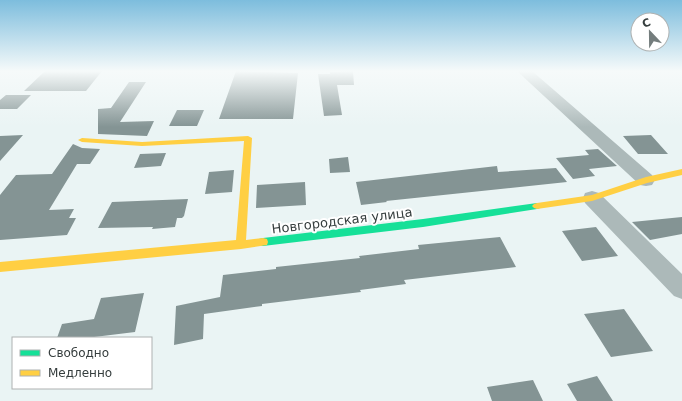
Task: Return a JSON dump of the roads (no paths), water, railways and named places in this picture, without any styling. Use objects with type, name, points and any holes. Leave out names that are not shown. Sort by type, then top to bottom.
[{"type":"street","points":[[545,90],[646,180]]},
{"type":"street","points":[[82,140],[142,144],[248,138],[241,245]]},
{"type":"street","name":"Новгородская улица","points":[[0,268],[241,245],[423,223],[592,198],[646,180],[682,172]]},
{"type":"street","points":[[592,198],[682,289]]}]
